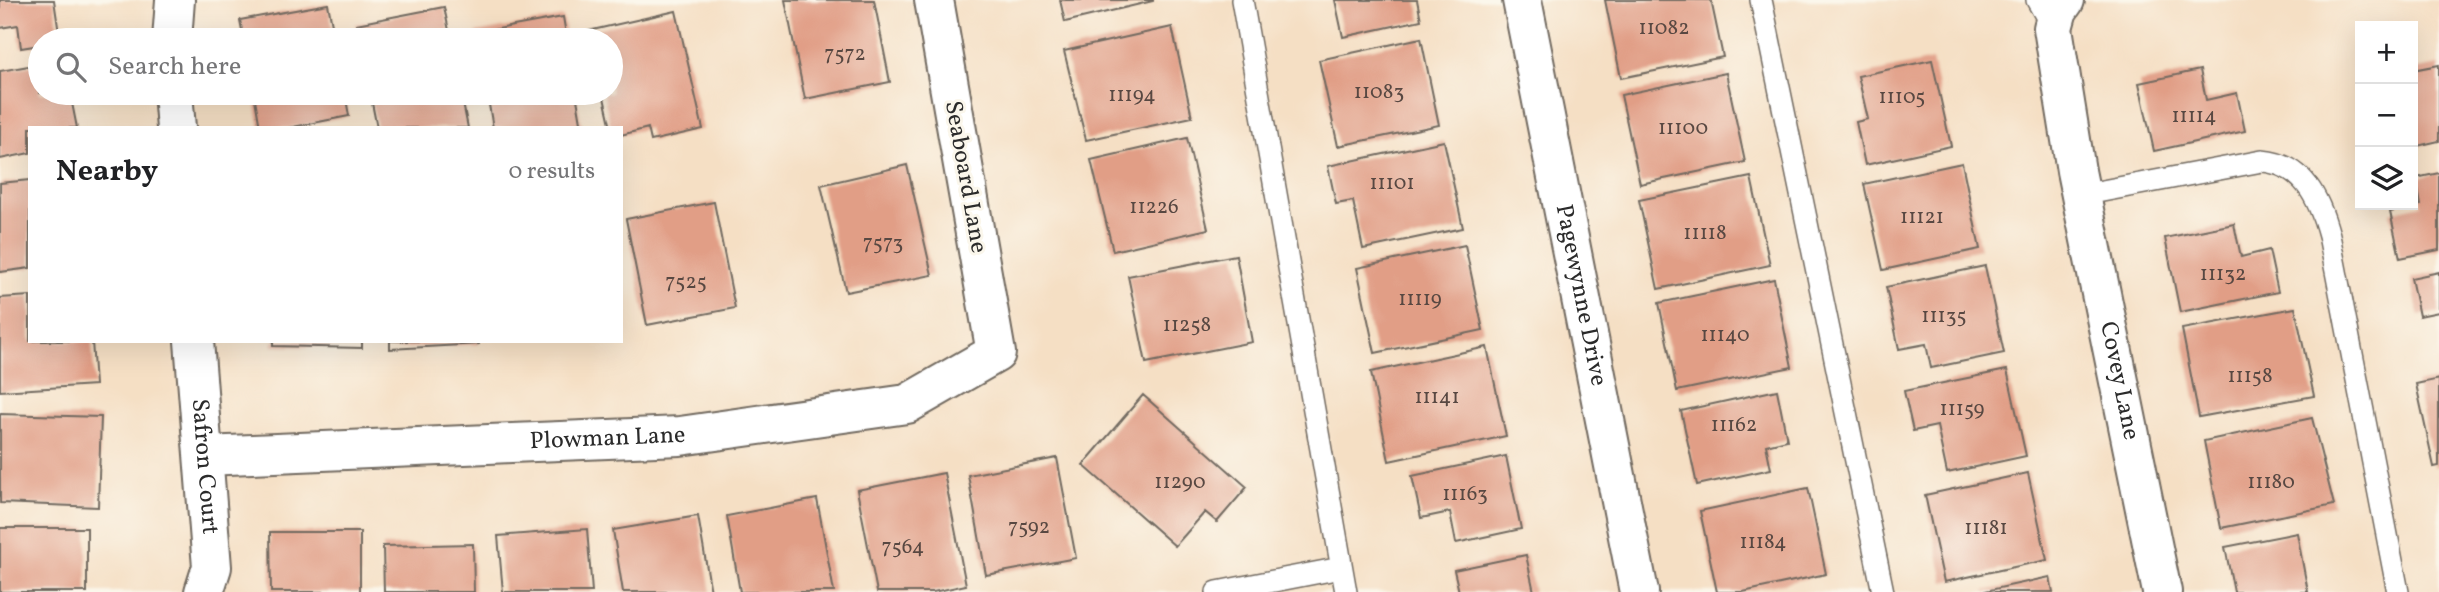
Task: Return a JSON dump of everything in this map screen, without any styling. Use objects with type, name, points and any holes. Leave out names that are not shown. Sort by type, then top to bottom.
[{"type":"street","points":[[173,28],[175,0]]},
{"type":"street","name":"Seaboard Lane","points":[[934,0],[996,353]]},
{"type":"street","name":"Pagewynne Drive","points":[[1522,0],[1639,592]]},
{"type":"street","name":"Covey Lane","points":[[2051,9],[2079,183],[2162,592]]},
{"type":"street","points":[[174,105],[176,126]]},
{"type":"street","name":"Safron Court","points":[[194,343],[212,567],[204,592]]},
{"type":"street","name":"Plowman Lane","points":[[204,456],[680,436],[907,404],[996,353]]},
{"type":"lane","points":[[1242,0],[1346,592]]},
{"type":"lane","points":[[1761,0],[1883,592]]},
{"type":"lane","points":[[2079,183],[2262,161],[2280,163],[2295,171],[2323,213],[2329,235],[2398,592]]},
{"type":"lane","points":[[1217,592],[1341,568]]},
{"type":"building","points":[[0,0],[54,0],[58,28],[28,28],[28,47],[21,48],[18,25],[0,28]]},
{"type":"building","points":[[785,0],[874,0],[890,82],[805,99]]},
{"type":"building","points":[[1060,0],[1153,0],[1153,1],[1065,22]]},
{"type":"building","points":[[1335,0],[1417,0],[1421,20],[1343,37]]},
{"type":"building","points":[[1605,0],[1711,0],[1723,57],[1621,78]]},
{"type":"building","points":[[328,4],[333,28],[242,28],[240,20]]},
{"type":"building","points":[[444,7],[448,28],[357,28],[356,24]]},
{"type":"building","points":[[676,11],[703,129],[651,141],[648,128],[623,134],[623,126],[611,126],[606,105],[623,105],[623,28],[601,28]]},
{"type":"building","points":[[563,17],[565,28],[503,28]]},
{"type":"building","points":[[1172,27],[1192,117],[1086,140],[1064,51]]},
{"type":"building","points":[[1421,38],[1439,125],[1338,146],[1319,60]]},
{"type":"building","points":[[1932,60],[1951,146],[1865,165],[1856,122],[1868,119],[1858,76]]},
{"type":"building","points":[[2439,65],[2439,141],[2418,146],[2418,84],[2418,69]]},
{"type":"building","points":[[28,66],[28,105],[72,105],[77,126],[28,126],[28,153],[0,159],[0,71]]},
{"type":"building","points":[[2200,70],[2206,100],[2237,93],[2245,131],[2154,151],[2139,83]]},
{"type":"building","points":[[1726,73],[1745,162],[1640,184],[1621,95]]},
{"type":"building","points":[[256,105],[347,105],[349,116],[298,126],[260,126]]},
{"type":"building","points":[[372,105],[463,105],[468,126],[377,126]]},
{"type":"building","points":[[489,105],[578,105],[582,126],[493,126]]},
{"type":"building","points":[[1187,138],[1208,229],[1113,251],[1091,160]]},
{"type":"building","points":[[1444,141],[1463,228],[1363,249],[1353,201],[1336,204],[1328,166]]},
{"type":"building","points":[[1962,163],[1980,249],[1883,270],[1864,184]]},
{"type":"building","points":[[907,165],[932,275],[846,292],[821,185]]},
{"type":"building","points":[[2439,173],[2439,250],[2400,258],[2390,212],[2418,210],[2418,206],[2421,205],[2418,178]]},
{"type":"building","points":[[1751,177],[1770,265],[1658,289],[1639,200]]},
{"type":"building","points":[[28,180],[28,268],[0,272],[0,183]]},
{"type":"building","points":[[714,202],[735,308],[647,325],[626,219]]},
{"type":"building","points":[[2234,224],[2241,257],[2269,250],[2278,292],[2180,312],[2165,238]]},
{"type":"building","points":[[1465,245],[1483,330],[1375,353],[1357,268]]},
{"type":"building","points":[[1236,255],[1252,342],[1146,363],[1128,276]]},
{"type":"building","points":[[1985,266],[2004,353],[1931,368],[1926,344],[1899,349],[1886,287]]},
{"type":"building","points":[[2439,272],[2439,312],[2419,316],[2411,278]]},
{"type":"building","points":[[1774,279],[1792,367],[1677,391],[1659,303]]},
{"type":"building","points":[[28,296],[28,343],[92,343],[95,385],[0,391],[0,298]]},
{"type":"building","points":[[2295,308],[2314,396],[2199,417],[2182,329]]},
{"type":"building","points":[[273,343],[362,343],[362,348],[273,346]]},
{"type":"building","points":[[390,343],[479,343],[479,344],[390,349]]},
{"type":"building","points":[[1487,347],[1506,436],[1389,461],[1371,372]]},
{"type":"building","points":[[2007,370],[2026,456],[1947,473],[1937,426],[1913,431],[1904,391]]},
{"type":"building","points":[[2439,379],[2439,466],[2434,467],[2416,384]]},
{"type":"building","points":[[1777,390],[1787,440],[1766,445],[1771,469],[1697,485],[1681,411]]},
{"type":"building","points":[[1143,395],[1247,487],[1217,522],[1205,512],[1175,546],[1083,465]]},
{"type":"building","points":[[0,414],[101,417],[98,507],[0,503]]},
{"type":"building","points":[[2312,418],[2334,505],[2221,528],[2204,441]]},
{"type":"building","points":[[1506,456],[1521,529],[1456,543],[1450,512],[1421,518],[1412,476]]},
{"type":"building","points":[[1057,458],[1076,558],[986,575],[968,475]]},
{"type":"building","points":[[944,473],[966,585],[933,592],[877,592],[857,490]]},
{"type":"building","points":[[2028,473],[2047,560],[1944,582],[1925,495]]},
{"type":"building","points":[[1808,488],[1826,574],[1743,592],[1717,592],[1700,511]]},
{"type":"building","points":[[817,499],[834,592],[740,592],[727,516]]},
{"type":"building","points":[[698,516],[711,592],[623,592],[613,530]]},
{"type":"building","points":[[0,528],[87,528],[87,592],[0,592]]},
{"type":"building","points":[[587,529],[592,592],[503,592],[498,536]]},
{"type":"building","points":[[270,532],[360,532],[360,592],[271,592]]},
{"type":"building","points":[[2297,533],[2308,592],[2234,592],[2225,547]]},
{"type":"building","points":[[473,544],[474,592],[384,592],[383,546]]},
{"type":"building","points":[[1526,555],[1534,592],[1459,592],[1454,570]]},
{"type":"building","points":[[2050,577],[2053,592],[1985,592],[1985,591]]}]
